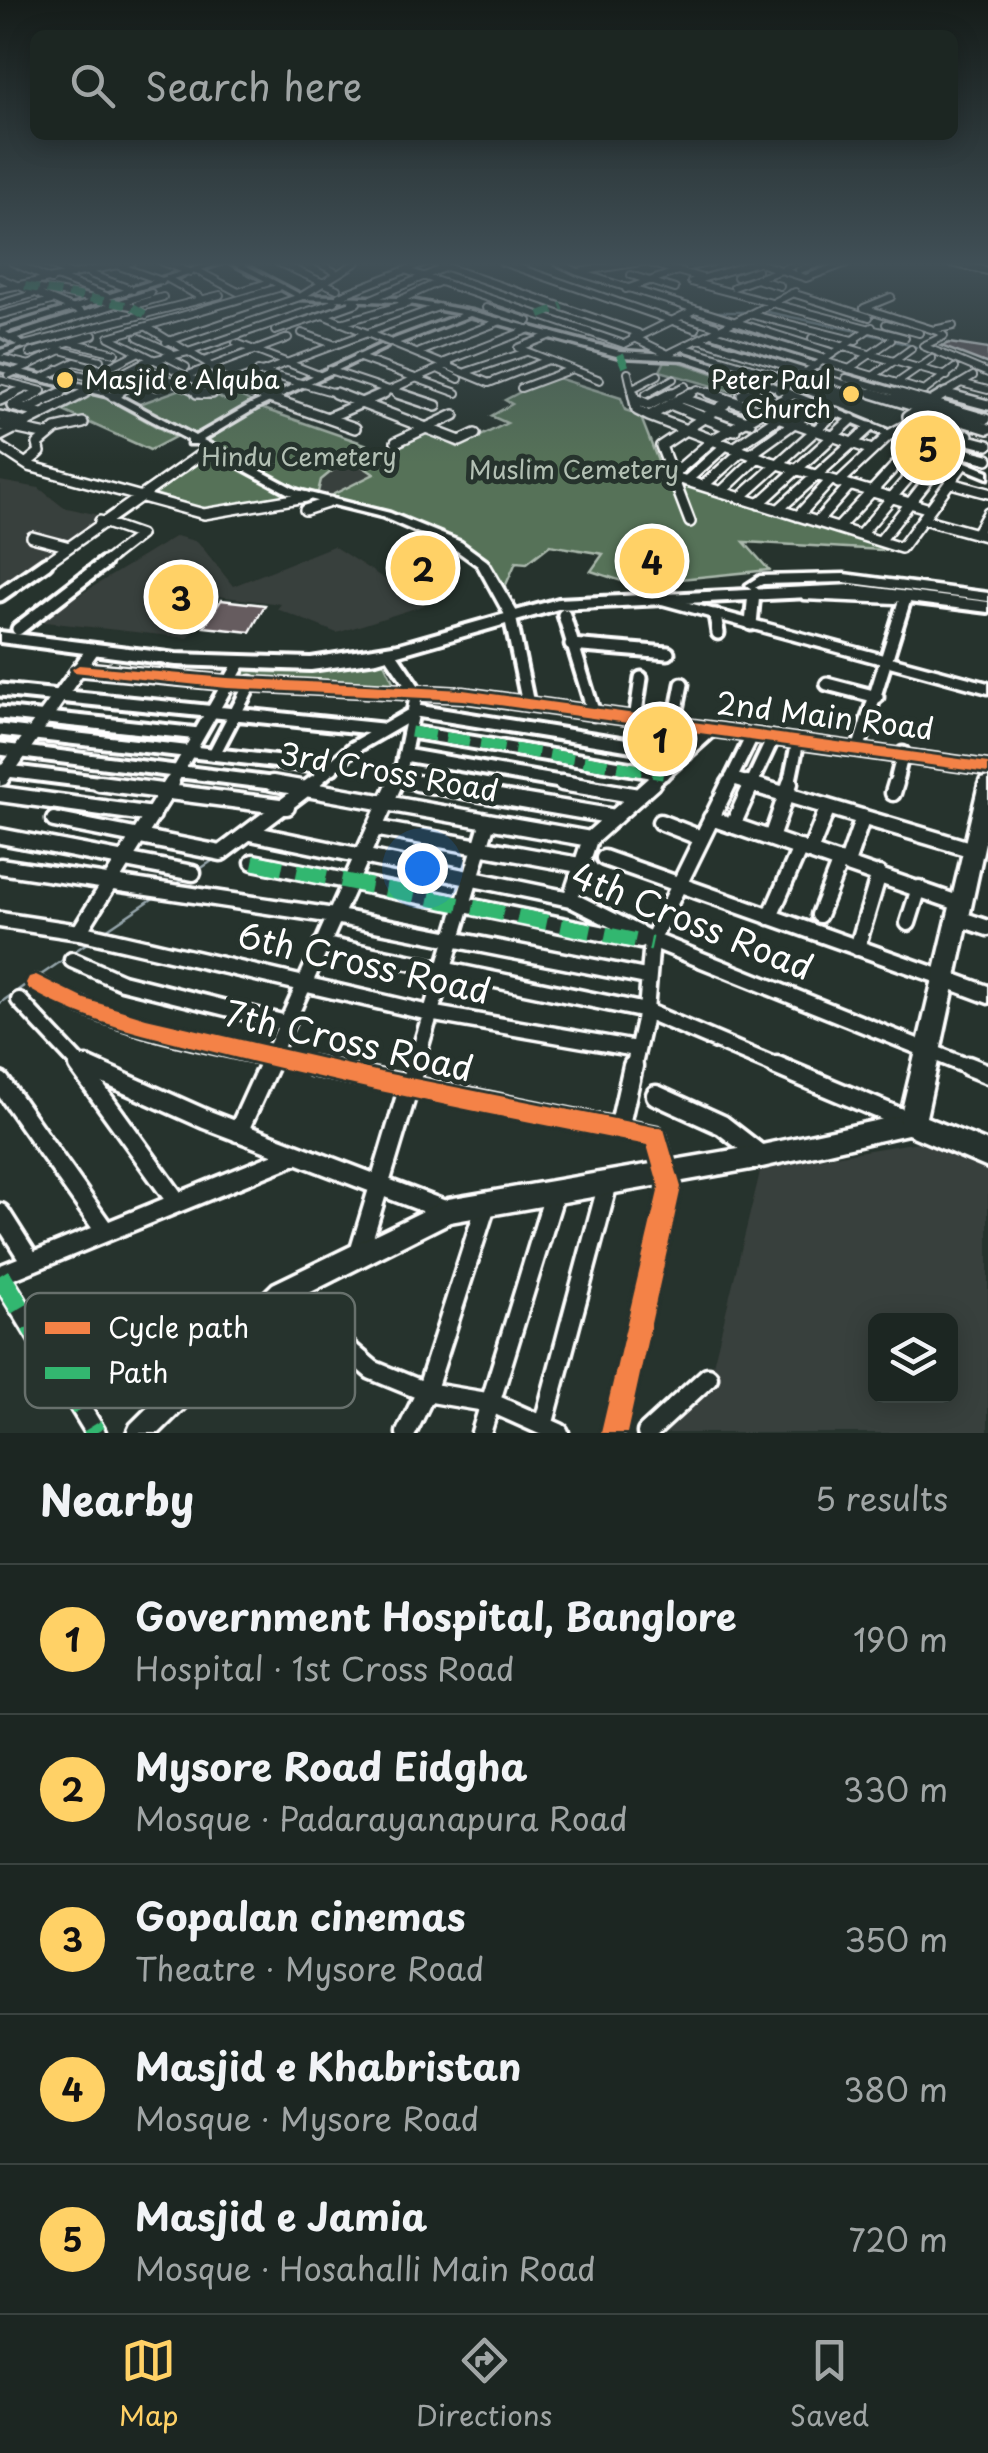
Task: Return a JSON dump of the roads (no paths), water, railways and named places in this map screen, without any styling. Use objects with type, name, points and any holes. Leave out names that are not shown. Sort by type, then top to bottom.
[{"type":"highway","points":[[6,636],[315,655],[391,644],[558,604],[663,600],[788,587],[988,605]]},
{"type":"highway","points":[[6,636],[240,663],[316,665],[390,653],[550,597],[756,590]]},
{"type":"main road","points":[[988,784],[977,864],[959,911],[912,1123],[988,1155]]},
{"type":"street","points":[[34,379],[0,355],[12,343],[48,329]]},
{"type":"street","points":[[108,329],[126,348]]},
{"type":"street","points":[[27,349],[116,329]]},
{"type":"street","points":[[27,349],[111,331],[148,329],[185,371]]},
{"type":"street","points":[[0,436],[215,329]]},
{"type":"street","points":[[138,337],[170,352],[188,352],[256,329]]},
{"type":"street","points":[[280,329],[236,343],[283,362],[389,389],[436,406]]},
{"type":"street","points":[[354,329],[388,344],[420,352],[463,376],[489,383],[548,360]]},
{"type":"street","points":[[229,384],[376,329]]},
{"type":"street","points":[[192,442],[324,372],[430,329]]},
{"type":"street","points":[[420,352],[480,329]]},
{"type":"street","points":[[326,418],[521,329]]},
{"type":"street","points":[[538,329],[610,351],[696,358],[768,387]]},
{"type":"street","points":[[593,329],[631,339]]},
{"type":"street","points":[[610,329],[670,354],[819,405],[831,416]]},
{"type":"street","points":[[610,351],[652,329]]},
{"type":"street","points":[[670,354],[717,329],[983,421]]},
{"type":"street","points":[[763,329],[834,353]]},
{"type":"street","points":[[772,329],[947,376]]},
{"type":"street","points":[[863,329],[919,334]]},
{"type":"street","points":[[867,329],[905,338]]},
{"type":"street","points":[[768,410],[742,395],[794,381],[846,348],[867,329]]},
{"type":"street","points":[[929,329],[944,336],[923,346],[956,364]]},
{"type":"street","points":[[932,330],[938,329]]},
{"type":"street","points":[[0,331],[12,343],[47,357]]},
{"type":"street","points":[[302,332],[333,344]]},
{"type":"street","points":[[551,334],[518,348],[600,380]]},
{"type":"street","points":[[84,337],[185,371],[216,391],[203,396],[139,365]]},
{"type":"street","points":[[156,387],[185,371],[213,368],[288,338]]},
{"type":"street","points":[[698,339],[817,366],[849,368],[924,390],[947,376],[956,364],[972,360],[967,364],[988,373]]},
{"type":"street","points":[[849,368],[891,340]]},
{"type":"street","points":[[66,341],[115,353]]},
{"type":"street","points":[[204,361],[243,346]]},
{"type":"street","points":[[684,346],[794,381]]},
{"type":"street","points":[[48,347],[87,361],[133,387]]},
{"type":"street","points":[[87,361],[100,360],[126,348]]},
{"type":"street","points":[[873,376],[911,349]]},
{"type":"street","points":[[12,406],[47,357],[61,350]]},
{"type":"street","points":[[170,352],[188,352],[229,384],[355,428]]},
{"type":"street","points":[[463,376],[526,352]]},
{"type":"street","points":[[103,370],[137,353]]},
{"type":"street","points":[[357,357],[458,393]]},
{"type":"street","points":[[59,376],[75,358]]},
{"type":"street","points":[[0,402],[75,358]]},
{"type":"street","points":[[897,383],[932,359]]},
{"type":"street","points":[[817,366],[912,416],[983,421]]},
{"type":"street","points":[[0,368],[14,378]]},
{"type":"street","points":[[521,388],[572,369]]},
{"type":"street","points":[[258,371],[363,401],[460,440],[475,434]]},
{"type":"street","points":[[628,373],[637,410],[649,416],[774,463],[910,504],[988,537]]},
{"type":"street","points":[[632,388],[658,375]]},
{"type":"street","points":[[59,376],[75,386],[113,396],[207,450],[306,497],[398,518],[468,551],[488,570],[509,614],[528,704]]},
{"type":"street","points":[[0,379],[115,376],[144,381],[168,393]]},
{"type":"street","points":[[798,516],[912,416],[973,376]]},
{"type":"street","points":[[0,390],[14,378]]},
{"type":"street","points":[[646,394],[673,378]]},
{"type":"street","points":[[113,396],[144,381]]},
{"type":"street","points":[[26,410],[75,386]]},
{"type":"street","points":[[649,416],[670,404],[686,386]]},
{"type":"street","points":[[658,388],[750,422]]},
{"type":"street","points":[[634,400],[649,405],[698,389],[725,404],[768,410]]},
{"type":"street","points":[[950,391],[988,393]]},
{"type":"street","points":[[950,391],[983,421],[988,445]]},
{"type":"street","points":[[699,419],[735,430],[791,395]]},
{"type":"street","points":[[687,410],[713,397],[768,410],[872,450]]},
{"type":"street","points":[[0,402],[42,414]]},
{"type":"street","points":[[875,402],[912,416],[983,421]]},
{"type":"street","points":[[670,404],[687,410],[739,448]]},
{"type":"street","points":[[690,522],[660,446],[725,404]]},
{"type":"street","points":[[702,486],[739,448],[819,405]]},
{"type":"street","points":[[807,412],[831,416],[942,462],[988,475]]},
{"type":"street","points":[[396,442],[454,414]]},
{"type":"street","points":[[686,481],[782,415]]},
{"type":"street","points":[[740,498],[774,463],[831,416]]},
{"type":"street","points":[[326,418],[338,432]]},
{"type":"street","points":[[2,420],[27,423]]},
{"type":"street","points":[[2,420],[15,428],[47,435]]},
{"type":"street","points":[[880,541],[942,462],[983,421]]},
{"type":"street","points":[[759,504],[793,468],[848,422]]},
{"type":"street","points":[[28,462],[40,452],[38,444],[47,435],[83,423]]},
{"type":"street","points":[[443,432],[455,425]]},
{"type":"street","points":[[721,492],[739,448],[735,430]]},
{"type":"street","points":[[778,510],[866,430]]},
{"type":"street","points":[[671,476],[714,439]]},
{"type":"street","points":[[0,447],[28,462],[204,514],[306,497]]},
{"type":"street","points":[[0,595],[100,521],[207,450]]},
{"type":"street","points":[[953,450],[988,459]]},
{"type":"street","points":[[838,528],[909,451]]},
{"type":"street","points":[[860,535],[926,457]]},
{"type":"street","points":[[671,476],[901,548],[962,466]]},
{"type":"street","points":[[950,483],[988,493]]},
{"type":"street","points":[[817,522],[849,486]]},
{"type":"street","points":[[305,510],[330,502]]},
{"type":"street","points":[[976,534],[988,514]]},
{"type":"street","points":[[6,636],[140,535],[100,521]]},
{"type":"street","points":[[32,537],[66,546]]},
{"type":"street","points":[[756,590],[786,578],[844,578],[988,605]]},
{"type":"street","points":[[756,590],[988,605]]},
{"type":"street","points":[[751,624],[756,590]]},
{"type":"street","points":[[859,747],[906,599]]},
{"type":"street","points":[[663,600],[988,688]]},
{"type":"street","points":[[715,615],[718,633]]},
{"type":"street","points":[[564,616],[594,714]]},
{"type":"street","points":[[571,645],[668,653]]},
{"type":"street","points":[[2,774],[94,648]]},
{"type":"street","points":[[238,1132],[405,755],[417,711],[417,693],[390,653]]},
{"type":"street","points":[[79,932],[140,838],[240,663]]},
{"type":"street","name":"2nd Main Road","points":[[80,669],[528,704],[859,747],[988,768]]},
{"type":"street","points":[[635,720],[641,678]]},
{"type":"street","points":[[214,754],[252,684]]},
{"type":"street","points":[[674,725],[682,684]]},
{"type":"street","points":[[827,684],[877,697]]},
{"type":"street","points":[[0,690],[381,729]]},
{"type":"street","points":[[54,820],[222,853],[287,807],[329,767],[381,729],[417,711],[686,754]]},
{"type":"street","points":[[0,713],[198,734]]},
{"type":"street","points":[[0,730],[329,767]]},
{"type":"street","points":[[570,899],[590,839],[712,730]]},
{"type":"street","points":[[411,732],[662,774]]},
{"type":"street","points":[[619,1129],[646,1011],[652,942],[752,736]]},
{"type":"street","points":[[732,825],[774,738]]},
{"type":"street","points":[[770,838],[787,795],[798,741]]},
{"type":"street","name":"3rd Cross Road","points":[[0,749],[308,789],[590,839]]},
{"type":"street","points":[[892,793],[903,754]]},
{"type":"street","points":[[405,755],[638,796]]},
{"type":"street","points":[[2,774],[287,807]]},
{"type":"street","points":[[731,778],[863,817],[977,864]]},
{"type":"street","points":[[396,779],[615,816]]},
{"type":"street","points":[[0,794],[153,816]]},
{"type":"street","points":[[770,917],[828,807]]},
{"type":"street","points":[[819,915],[863,817]]},
{"type":"street","points":[[711,818],[919,888],[988,928]]},
{"type":"street","points":[[358,1256],[376,1185],[488,821]]},
{"type":"street","points":[[660,822],[702,838]]},
{"type":"street","points":[[374,828],[579,865]]},
{"type":"street","name":"4th Cross Road","points":[[251,833],[570,899],[652,942],[988,1074]]},
{"type":"street","points":[[0,836],[192,873]]},
{"type":"street","points":[[604,858],[988,995]]},
{"type":"street","points":[[253,862],[652,942]]},
{"type":"street","points":[[0,866],[334,916],[646,977]]},
{"type":"street","points":[[857,948],[879,874]]},
{"type":"street","points":[[908,923],[919,888]]},
{"type":"street","name":"6th Cross Road","points":[[0,920],[79,932],[304,981],[428,1013],[636,1049]]},
{"type":"street","points":[[321,944],[646,1011],[912,1123]]},
{"type":"street","points":[[72,960],[122,982],[286,1023]]},
{"type":"street","name":"7th Cross Road","points":[[36,983],[60,999],[131,1022],[270,1057],[405,1088],[656,1136],[666,1170]]},
{"type":"street","points":[[19,1000],[77,1062],[177,1202]]},
{"type":"street","points":[[77,1062],[295,1155],[448,1211]]},
{"type":"street","points":[[0,1082],[105,1232]]},
{"type":"street","points":[[656,1096],[722,1125],[762,1156]]},
{"type":"street","points":[[282,1293],[448,1211],[762,1156],[912,1123]]},
{"type":"street","points":[[25,1316],[0,1275],[295,1155]]},
{"type":"street","points":[[614,1433],[670,1188],[666,1170]]},
{"type":"street","points":[[355,1355],[372,1370],[426,1392],[492,1403],[551,1429],[608,1183]]},
{"type":"street","points":[[481,1433],[554,1194]]},
{"type":"street","points":[[406,1433],[426,1392],[486,1205]]},
{"type":"street","points":[[0,1213],[31,1262]]},
{"type":"street","points":[[647,1433],[708,1377]]},
{"type":"street","points":[[81,1408],[96,1433]]},
{"type":"street","points":[[140,1433],[165,1408]]},
{"type":"waterway","points":[[848,329],[858,331]]},
{"type":"waterway","points":[[866,333],[887,338]]},
{"type":"waterway","points":[[895,341],[916,347]]},
{"type":"waterway","points":[[383,723],[405,710]]},
{"type":"waterway","points":[[353,742],[367,733]]},
{"type":"waterway","points":[[197,871],[215,859]]},
{"type":"waterway","points":[[174,885],[186,878]]},
{"type":"waterway","points":[[106,930],[155,897]]},
{"type":"waterway","points":[[72,953],[87,943]]},
{"type":"waterway","points":[[35,979],[66,958]]},
{"type":"waterway","points":[[0,1003],[28,983]]},
{"type":"place","name":"Masjid e Alquba","points":[[65,380]]},
{"type":"place","name":"Peter Paul Church","points":[[851,394]]},
{"type":"place","name":"Masjid e Jamia","points":[[928,448]]},
{"type":"place","name":"Masjid e Khabristan","points":[[652,561]]},
{"type":"place","name":"Mysore Road Eidgha","points":[[423,568]]},
{"type":"place","name":"Gopalan cinemas","points":[[181,597]]},
{"type":"place","name":"Government Hospital, Banglore","points":[[660,739]]},
{"type":"park label","name":"Hindu Cemetery","points":[[299,457]]},
{"type":"park label","name":"Muslim Cemetery","points":[[574,470]]}]
